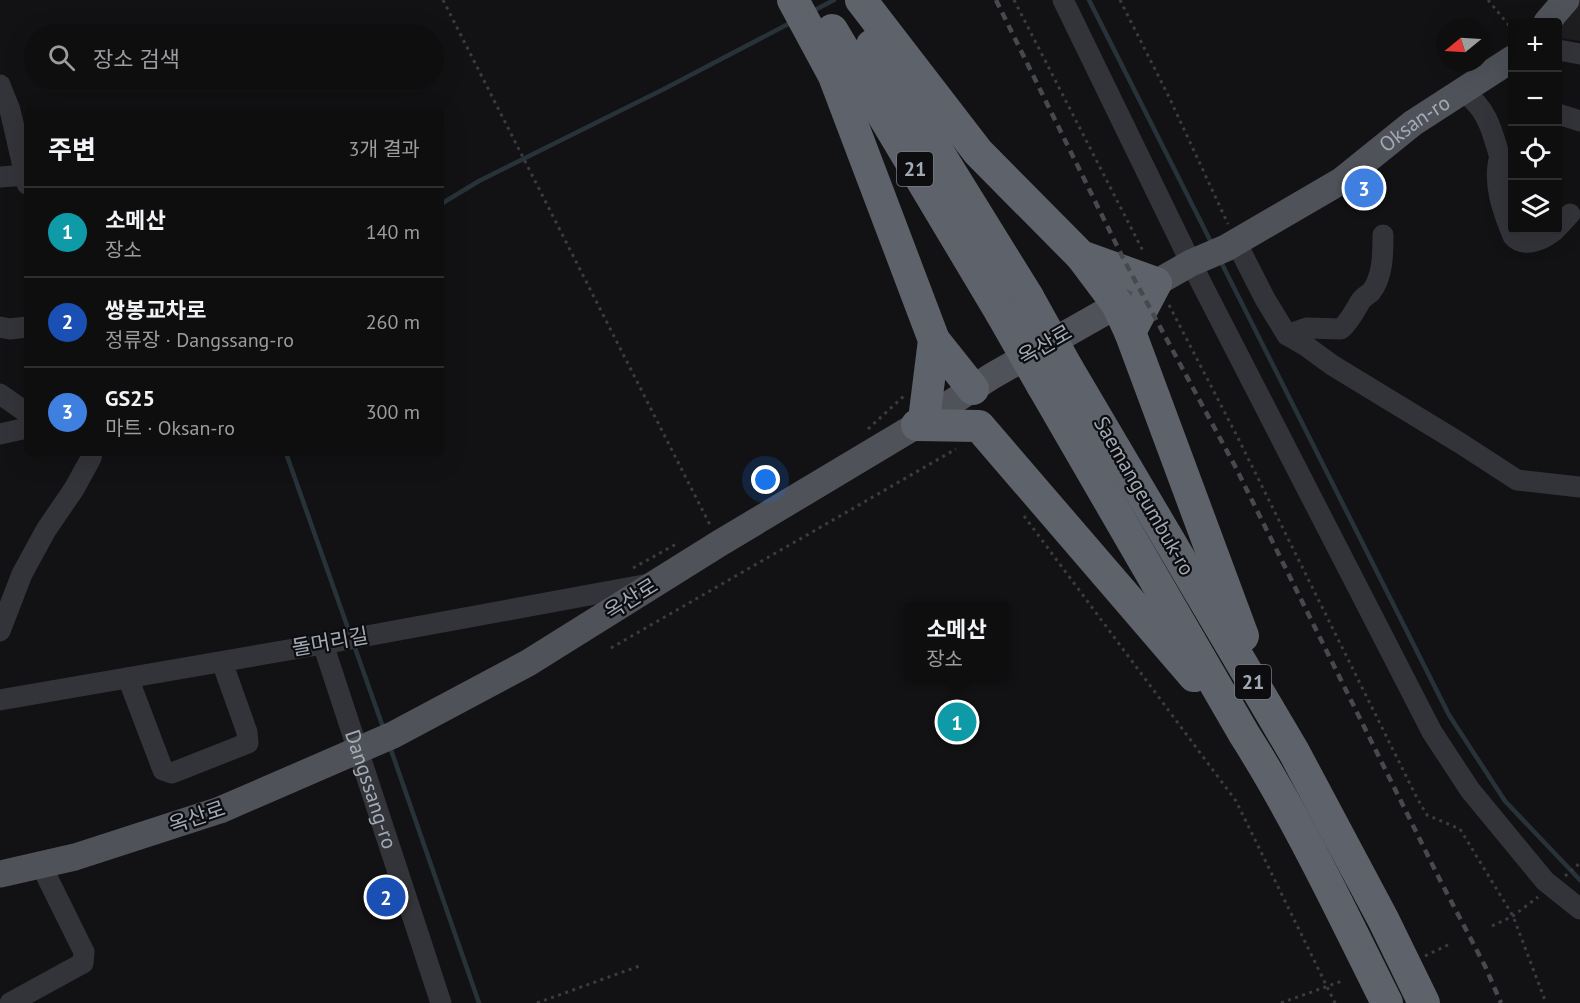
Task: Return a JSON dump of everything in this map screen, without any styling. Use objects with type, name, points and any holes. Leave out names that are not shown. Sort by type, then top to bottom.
[{"type":"highway","points":[[793,0],[840,11],[1081,256],[1117,304],[1130,332],[1243,636],[1341,811],[1350,857]]},
{"type":"highway","points":[[840,11],[834,76],[934,340],[982,382],[982,429],[1244,734]]},
{"type":"highway","name":"Saemangeumbuk-ro","points":[[840,11],[1028,297],[1068,369],[1294,752],[1383,919],[1424,1003]]},
{"type":"highway","name":"Saemangeumbuk-ro","points":[[840,11],[1001,313],[1266,770],[1387,1003]]},
{"type":"highway","points":[[1081,256],[1158,282],[1130,332]]},
{"type":"highway","points":[[934,340],[920,423],[982,429]]},
{"type":"main road","points":[[1550,18],[1566,0]]},
{"type":"main road","name":"Oksan-ro","points":[[1231,245],[1341,181],[1413,123],[1508,62]]},
{"type":"main road","name":"옥산로","points":[[0,874],[75,857],[220,810],[374,744],[528,663],[720,543],[920,423],[982,382],[1195,261],[1231,245]]},
{"type":"street","points":[[1063,0],[1432,732],[1470,790],[1545,881],[1559,880],[1580,909]]},
{"type":"street","points":[[1562,51],[1580,54]]},
{"type":"street","points":[[0,85],[10,110],[24,171]]},
{"type":"street","points":[[1462,91],[1476,100],[1490,123],[1504,169],[1508,172]]},
{"type":"street","points":[[1562,116],[1580,121]]},
{"type":"street","points":[[1500,156],[1496,168],[1497,182],[1508,219]]},
{"type":"street","points":[[0,177],[24,180]]},
{"type":"street","points":[[1512,234],[1518,242],[1525,243],[1547,234]]},
{"type":"street","points":[[1287,335],[1307,328],[1341,329],[1352,318],[1362,299],[1371,291],[1378,279],[1383,257],[1383,235]]},
{"type":"street","points":[[1231,245],[1287,335],[1517,480],[1580,488]]},
{"type":"street","points":[[0,327],[10,329],[24,327]]},
{"type":"street","points":[[0,394],[24,411]]},
{"type":"street","points":[[0,434],[24,429]]},
{"type":"street","points":[[0,631],[22,574],[46,530],[75,489],[91,456]]},
{"type":"street","name":"돌머리길","points":[[0,700],[323,644],[659,582]]},
{"type":"street","name":"Dangssang-ro","points":[[323,644],[374,744],[441,1003]]},
{"type":"street","points":[[128,678],[163,770],[172,773],[248,743],[247,732],[222,662]]},
{"type":"street","points":[[10,1003],[83,963],[84,952],[41,865]]},
{"type":"path","points":[[443,0],[720,543]]},
{"type":"path","points":[[1014,0],[1238,438],[1417,798],[1427,815],[1460,829],[1513,916],[1546,1003]]},
{"type":"path","points":[[1120,0],[1169,97],[1231,245]]},
{"type":"path","points":[[1488,0],[1508,23]]},
{"type":"path","points":[[861,434],[912,388]]},
{"type":"path","points":[[611,648],[982,429]]},
{"type":"path","points":[[1024,516],[1236,801],[1335,1003]]},
{"type":"path","points":[[624,573],[681,541]]},
{"type":"path","points":[[1492,926],[1513,916],[1580,863]]},
{"type":"path","points":[[1425,956],[1450,944]]},
{"type":"path","points":[[537,1003],[642,965]]},
{"type":"path","points":[[1281,1003],[1342,981]]},
{"type":"shaded area","points":[[1577,0],[1580,0],[1580,41],[1562,39],[1562,21]]},
{"type":"waterway","points":[[813,11],[834,0]]},
{"type":"waterway","points":[[1089,0],[1212,244]]},
{"type":"waterway","points":[[444,202],[479,181],[792,22]]},
{"type":"waterway","points":[[1220,260],[1449,715],[1505,801],[1580,880]]},
{"type":"waterway","points":[[287,456],[350,634]]},
{"type":"waterway","points":[[354,645],[384,730]]},
{"type":"waterway","points":[[390,747],[479,1003]]},
{"type":"railway","points":[[996,0],[1124,260],[1235,466],[1485,966],[1501,1003]]},
{"type":"place","name":"GS25","points":[[1364,188]]},
{"type":"place","name":"소메산","points":[[957,722]]},
{"type":"place","name":"쌍봉교차로","points":[[386,897]]}]
